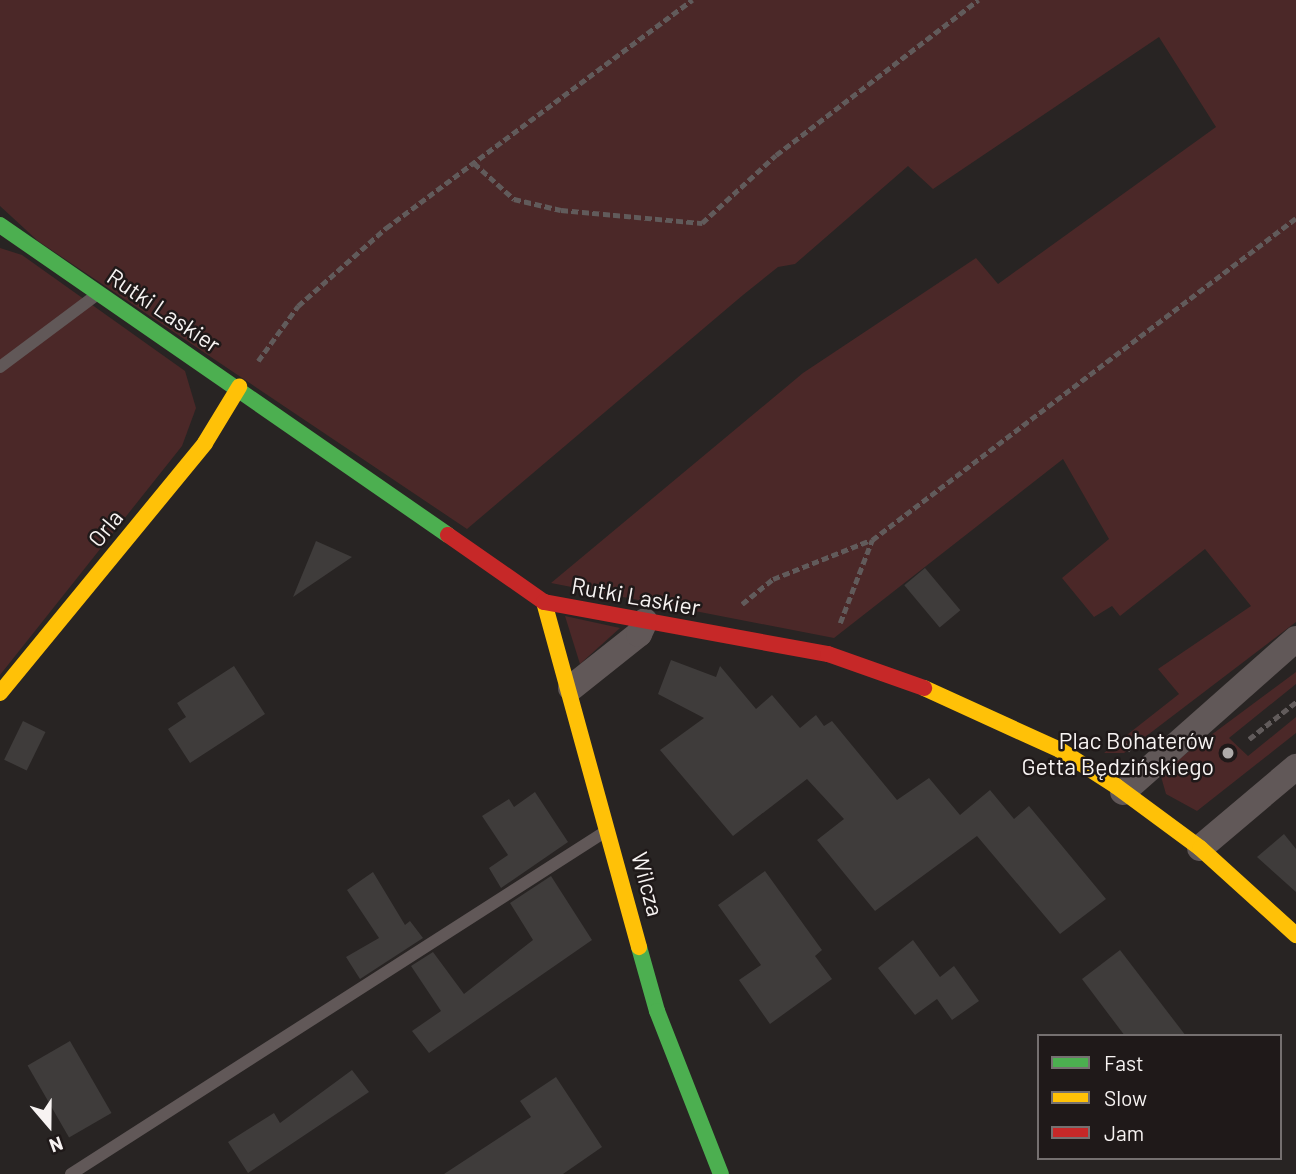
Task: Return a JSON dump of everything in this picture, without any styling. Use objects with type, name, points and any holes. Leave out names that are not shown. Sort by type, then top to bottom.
[{"type":"street","name":"Rutki Laskier","points":[[0,225],[98,294],[239,387],[544,602],[828,654],[920,686],[1060,750],[1124,792],[1200,848],[1296,935]]},
{"type":"street","name":"Orla","points":[[0,693],[205,443],[239,387]]},
{"type":"street","name":"Wilcza","points":[[544,602],[571,688],[657,1010],[721,1174]]},
{"type":"street","points":[[571,688],[639,634],[645,621]]},
{"type":"street","points":[[1124,792],[1296,639]]},
{"type":"street","points":[[1200,848],[1296,766]]},
{"type":"lane","points":[[0,367],[98,294]]},
{"type":"lane","points":[[71,1174],[239,1071],[590,836],[610,832]]},
{"type":"path","points":[[239,387],[298,306],[386,228],[692,0]]},
{"type":"path","points":[[474,163],[514,199],[561,210],[702,223],[776,155],[978,0]]},
{"type":"path","points":[[736,610],[773,579],[872,540],[1296,218]]},
{"type":"path","points":[[828,654],[872,540]]},
{"type":"path","points":[[1249,739],[1296,702]]},
{"type":"shaded area","points":[[0,0],[1296,0],[1296,622],[1124,753],[1104,753],[1179,694],[1158,669],[1251,606],[1205,549],[1120,616],[1112,606],[1094,617],[1062,578],[1109,539],[1063,459],[834,638],[551,583],[803,373],[976,258],[998,284],[1216,127],[1159,37],[933,189],[908,166],[795,264],[778,267],[743,295],[467,529],[38,241],[0,206]]},
{"type":"shaded area","points":[[0,248],[22,255],[185,371],[196,408],[182,446],[0,675]]},
{"type":"shaded area","points":[[565,616],[620,628],[580,664]]},
{"type":"shaded area","name":"Plac Bohaterów Getta Będzińskiego","points":[[1296,672],[1296,684],[1229,738],[1248,756],[1296,717],[1296,733],[1197,811],[1166,794],[1160,773]]},
{"type":"building","points":[[316,541],[352,557],[293,597]]},
{"type":"building","points":[[925,568],[960,610],[940,627],[904,585]]},
{"type":"building","points":[[671,660],[716,677],[720,666],[756,709],[772,695],[800,728],[816,715],[824,726],[832,721],[897,800],[929,778],[960,815],[990,790],[1014,819],[1029,806],[1106,899],[1060,934],[977,836],[875,911],[817,840],[844,819],[807,779],[733,836],[660,750],[704,718],[658,694]]},
{"type":"building","points":[[234,666],[265,714],[190,763],[168,729],[186,717],[177,703]]},
{"type":"building","points":[[23,721],[45,732],[27,771],[4,760]]},
{"type":"building","points":[[535,792],[568,842],[501,888],[489,868],[508,855],[482,816],[509,799],[514,807]]},
{"type":"building","points":[[1284,834],[1296,849],[1296,892],[1257,857]]},
{"type":"building","points":[[765,871],[822,950],[815,956],[832,979],[770,1024],[739,980],[761,965],[718,905]]},
{"type":"building","points":[[373,872],[405,925],[410,921],[423,938],[360,979],[346,957],[379,938],[347,890]]},
{"type":"building","points":[[551,876],[592,940],[429,1053],[412,1031],[441,1011],[411,966],[433,952],[464,994],[533,940],[510,903]]},
{"type":"building","points":[[913,940],[940,977],[954,966],[979,1001],[952,1020],[937,999],[915,1015],[878,968]]},
{"type":"building","points":[[1120,950],[1184,1034],[1123,1034],[1082,979]]},
{"type":"building","points":[[70,1041],[112,1113],[69,1137],[28,1066]]},
{"type":"building","points":[[352,1070],[369,1092],[248,1173],[228,1142],[274,1113],[280,1123]]},
{"type":"building","points":[[556,1077],[602,1147],[563,1174],[444,1174],[531,1117],[520,1101]]},
{"type":"traffic: fast","points":[[0,225],[448,535]]},
{"type":"traffic: fast","points":[[639,947],[657,1011],[721,1174]]},
{"type":"traffic: slow","points":[[0,693],[205,443],[239,387]]},
{"type":"traffic: slow","points":[[544,602],[639,947]]},
{"type":"traffic: slow","points":[[924,688],[1060,750],[1116,786],[1200,848],[1296,935]]},
{"type":"traffic: jam","points":[[448,535],[544,602],[828,654],[924,688]]},
{"type":"place","name":"Plac Bohaterów Getta Będzińskiego","points":[[1228,753]]}]
